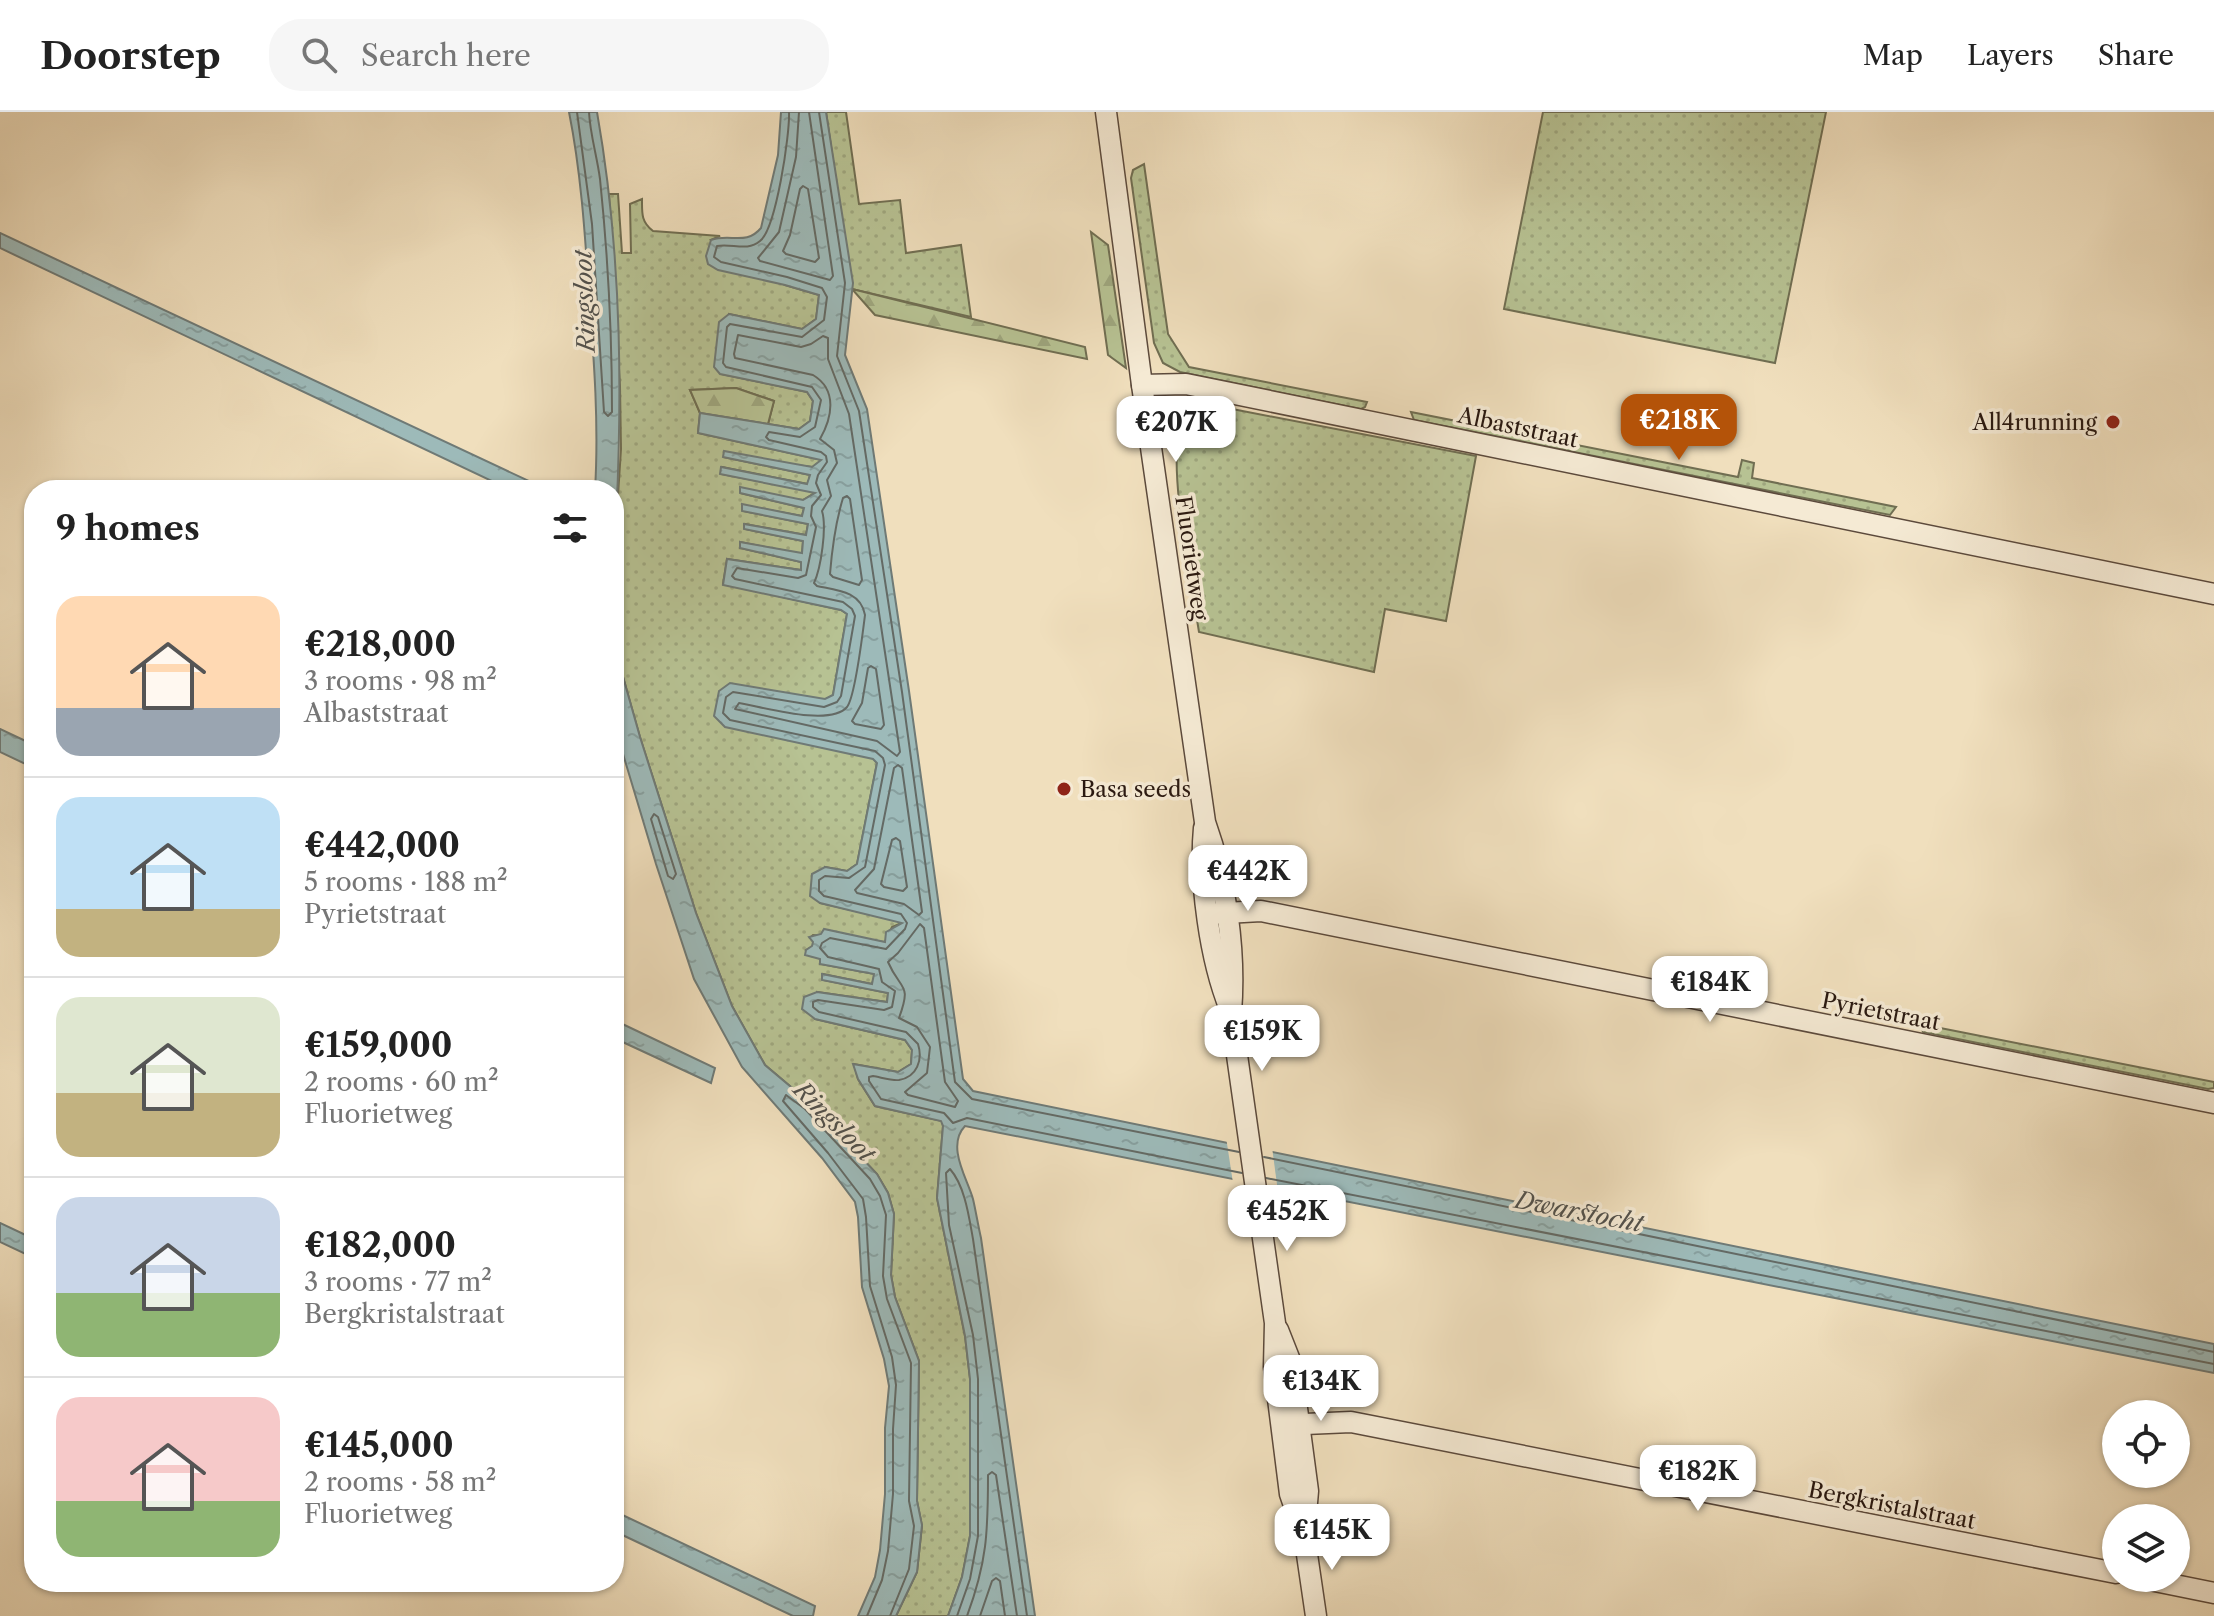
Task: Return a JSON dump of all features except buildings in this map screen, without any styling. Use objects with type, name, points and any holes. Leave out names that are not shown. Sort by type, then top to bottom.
[{"type":"street","name":"Fluorietweg","points":[[1106,112],[1205,822],[1202,855],[1217,913],[1219,983],[1231,1013],[1275,1323],[1274,1367],[1290,1425],[1290,1494],[1304,1534],[1316,1616]]},
{"type":"street","name":"Albaststraat","points":[[1142,385],[1186,384],[2214,594]]},
{"type":"street","name":"Pyrietstraat","points":[[1217,913],[1261,911],[2214,1103]]},
{"type":"street","name":"Bergkristalstraat","points":[[1290,1425],[1351,1422],[2102,1570]]},
{"type":"street","points":[[2190,1588],[2214,1593]]},
{"type":"green space","points":[[826,112],[846,112],[859,204],[900,200],[906,253],[961,245],[971,317],[852,289]]},
{"type":"green space","points":[[1543,112],[1826,112],[1775,363],[1504,309]]},
{"type":"green space","points":[[1144,164],[1168,334],[1189,367],[1367,402],[1365,407],[1361,409],[1180,372],[1163,363],[1154,343],[1131,178],[1133,170]]},
{"type":"green space","points":[[609,194],[618,194],[622,253],[631,253],[630,204],[642,199],[644,221],[653,231],[720,236],[711,240],[785,285],[819,295],[816,319],[802,329],[729,314],[721,374],[807,392],[813,401],[810,421],[799,429],[768,424],[774,401],[736,388],[690,390],[700,413],[698,433],[822,460],[813,467],[723,457],[810,475],[808,484],[722,467],[721,474],[816,492],[803,500],[740,493],[804,508],[802,516],[742,505],[743,511],[808,524],[806,535],[745,524],[745,529],[803,541],[802,554],[740,542],[740,548],[801,562],[801,570],[727,559],[723,584],[841,610],[847,614],[833,695],[826,699],[877,763],[857,864],[847,871],[825,867],[820,903],[904,922],[892,927],[885,942],[813,935],[810,938],[814,941],[813,946],[806,950],[820,959],[820,964],[875,974],[872,984],[823,974],[823,980],[888,993],[887,1002],[817,992],[815,1019],[905,1040],[912,1050],[911,1064],[898,1072],[854,1064],[858,1079],[875,1106],[942,1121],[937,1198],[965,1336],[970,1379],[970,1536],[962,1577],[948,1616],[896,1616],[917,1572],[922,1526],[917,1501],[919,1361],[895,1297],[891,1275],[894,1214],[888,1193],[877,1174],[810,1103],[765,1065],[732,1006],[696,913],[624,680],[624,480],[619,480],[620,386]]},
{"type":"green space","points":[[1091,232],[1108,245],[1126,368],[1108,355]]},
{"type":"green space","points":[[852,289],[1085,347],[1087,359],[875,315]]},
{"type":"green space","points":[[736,388],[774,401],[768,424],[700,413],[690,390]]},
{"type":"green space","points":[[1222,407],[1476,456],[1446,621],[1385,609],[1374,672],[1199,632],[1178,492],[1178,439],[1183,424],[1191,416],[1206,409]]},
{"type":"green space","points":[[1411,412],[1738,477],[1742,460],[1754,463],[1752,478],[1896,507],[1890,515],[1414,420]]},
{"type":"green space","points":[[1920,1024],[2214,1082],[2214,1088],[1923,1032]]},
{"type":"water","points":[[569,112],[597,112],[606,167],[616,278],[619,334],[617,480],[595,480],[593,343],[577,157]]},
{"type":"water","points":[[781,112],[826,112],[853,283],[845,355],[867,409],[963,1079],[973,1091],[2214,1344],[2214,1373],[965,1126],[957,1143],[958,1152],[981,1238],[1035,1616],[948,1616],[962,1577],[970,1536],[970,1379],[965,1336],[937,1198],[943,1126],[941,1121],[875,1106],[858,1079],[853,1064],[898,1072],[911,1064],[912,1050],[905,1040],[815,1019],[802,1009],[804,997],[817,992],[887,1002],[888,993],[822,980],[822,974],[872,984],[874,974],[820,964],[820,959],[805,955],[813,942],[809,937],[821,934],[824,929],[885,942],[886,932],[902,923],[820,903],[810,896],[812,874],[825,867],[847,871],[857,864],[877,763],[873,759],[725,727],[714,716],[719,691],[730,683],[825,699],[833,695],[847,614],[841,610],[723,585],[727,559],[801,570],[801,562],[740,548],[740,542],[802,553],[803,541],[744,529],[744,524],[806,535],[808,524],[742,511],[742,504],[802,516],[804,508],[740,493],[740,487],[803,500],[815,493],[720,474],[721,467],[807,484],[810,475],[723,457],[724,451],[812,467],[821,460],[698,433],[700,413],[799,429],[810,421],[813,401],[807,392],[720,374],[714,367],[719,322],[729,314],[802,329],[816,319],[819,295],[718,270],[708,264],[706,256],[711,240],[744,238],[761,228],[778,155]]},
{"type":"water","points":[[0,233],[527,480],[490,480],[0,248]]},
{"type":"water","points":[[624,680],[696,913],[732,1006],[765,1065],[810,1103],[877,1174],[888,1193],[894,1214],[891,1275],[895,1297],[919,1361],[917,1501],[922,1525],[917,1572],[896,1616],[858,1616],[875,1577],[880,1550],[889,1386],[862,1287],[855,1202],[822,1158],[742,1067],[694,979],[624,757]]},
{"type":"water","points":[[0,729],[24,740],[24,763],[0,752]]},
{"type":"water","points":[[624,1025],[715,1068],[711,1083],[624,1043]]},
{"type":"water","points":[[0,1223],[24,1234],[24,1253],[0,1242]]},
{"type":"water","points":[[624,1516],[815,1606],[813,1616],[793,1616],[624,1536]]},
{"type":"pier","points":[[1226,1137],[1272,1147],[1278,1192],[1233,1183]]},
{"type":"place","name":"All4running","points":[[2113,422]]},
{"type":"place","name":"Basa seeds","points":[[1064,789]]},
{"type":"water label","name":"Ringsloot","points":[[585,301]]},
{"type":"water label","name":"Ringsloot","points":[[834,1122]]},
{"type":"water label","name":"Dwarstocht","points":[[1579,1212]]}]
